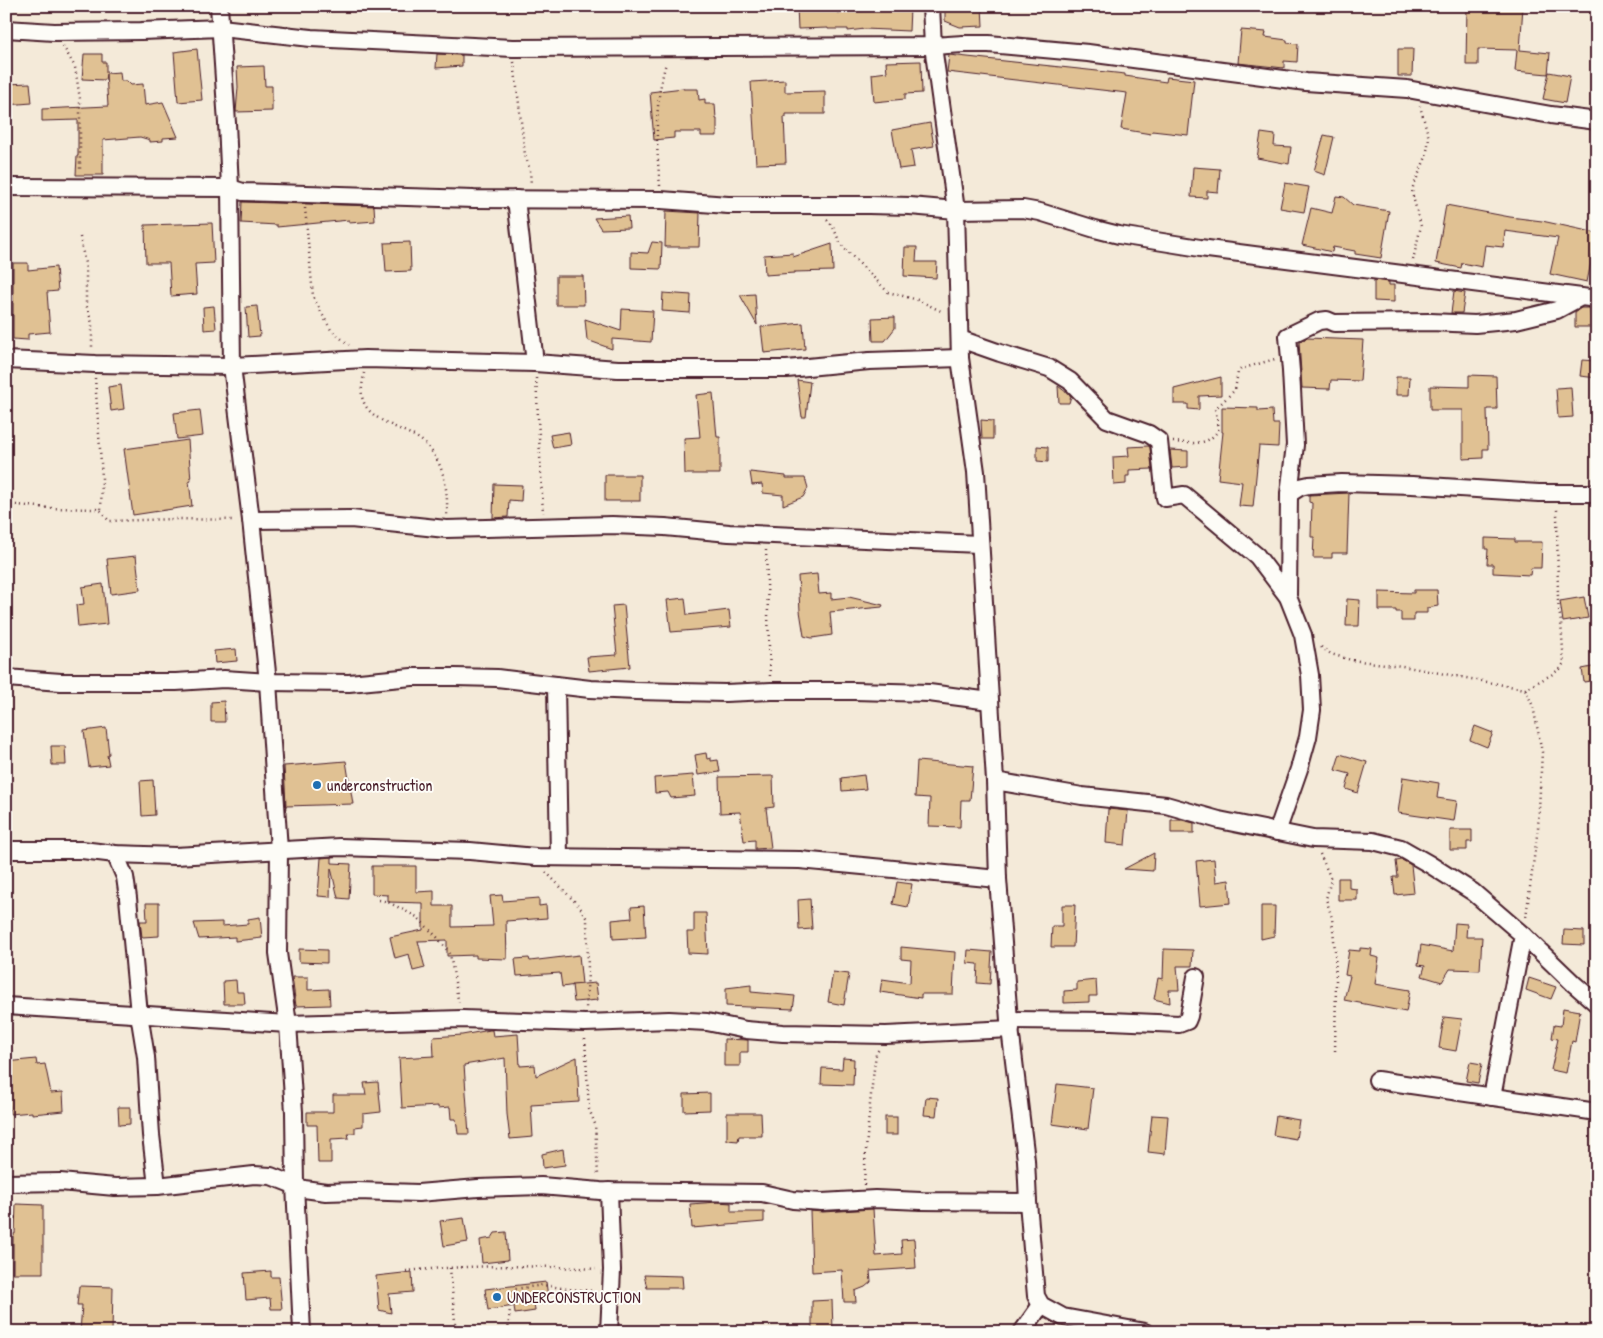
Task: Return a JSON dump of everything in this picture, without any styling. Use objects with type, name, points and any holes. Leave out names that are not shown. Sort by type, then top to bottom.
[{"type":"street","points":[[219,6],[230,188],[232,366],[268,682],[279,850],[278,953],[288,1024],[294,1112],[295,1186],[302,1332]]},
{"type":"street","points":[[930,6],[933,46],[956,210],[960,358],[976,472],[995,781],[998,880],[1010,1024],[1026,1160],[1036,1296],[1041,1306],[1063,1317],[1145,1332]]},
{"type":"street","points":[[6,29],[54,32],[221,28],[311,38],[513,48],[933,46],[989,44],[1088,53],[1306,82],[1416,90],[1551,115],[1597,121]]},
{"type":"street","points":[[6,187],[230,188],[242,192],[304,194],[661,200],[728,205],[910,206],[956,210],[1023,210],[1040,212],[1095,229],[1119,234],[1258,256],[1589,298]]},
{"type":"street","points":[[523,199],[535,363]]},
{"type":"street","points":[[1288,597],[1288,494],[1295,445],[1292,371],[1288,336],[1319,321],[1326,320],[1334,323],[1431,322],[1475,324],[1516,320],[1557,310],[1589,298]]},
{"type":"street","points":[[960,339],[1049,368],[1070,381],[1107,419],[1149,434],[1159,441],[1165,498],[1184,495],[1257,556],[1288,597],[1303,635],[1310,675],[1312,710],[1308,737],[1299,769],[1276,832]]},
{"type":"street","points":[[6,360],[95,364],[232,366],[365,359],[535,363],[618,369],[788,369],[869,361],[960,358]]},
{"type":"street","points":[[1288,494],[1300,487],[1309,485],[1342,483],[1556,493],[1597,493]]},
{"type":"street","points":[[251,520],[351,519],[446,529],[620,525],[766,535],[979,544]]},
{"type":"street","points":[[6,678],[61,682],[176,682],[224,679],[268,682],[349,683],[412,677],[455,677],[497,678],[636,691],[929,693],[990,701]]},
{"type":"street","points":[[556,685],[559,857]]},
{"type":"street","points":[[995,781],[1082,796],[1166,805],[1220,820],[1313,839],[1373,841],[1401,848],[1473,892],[1523,935],[1597,1004]]},
{"type":"street","points":[[6,850],[82,850],[115,854],[174,856],[340,846],[470,851],[559,857],[800,860],[998,880]]},
{"type":"street","points":[[115,854],[125,878],[127,891],[139,1014],[146,1057],[151,1136],[157,1186]]},
{"type":"street","points":[[1492,1097],[1523,935]]},
{"type":"street","points":[[6,1006],[288,1024],[462,1019],[585,1023],[669,1020],[707,1022],[746,1030],[886,1035],[1010,1024],[1111,1021],[1179,1024],[1187,1021],[1189,1016],[1196,977]]},
{"type":"street","points":[[1378,1080],[1597,1112]]},
{"type":"street","points":[[6,1183],[60,1182],[115,1187],[157,1186],[254,1175],[271,1176],[304,1189],[326,1192],[418,1193],[478,1188],[541,1186],[604,1191],[762,1193],[793,1200],[822,1202],[864,1199],[1028,1202]]},
{"type":"street","points":[[604,1191],[612,1270],[610,1332]]},
{"type":"street","points":[[1022,1332],[1041,1306]]},
{"type":"path","points":[[54,32],[75,67],[80,99],[79,156],[81,188]]},
{"type":"path","points":[[661,200],[657,150],[658,97],[671,47]]},
{"type":"path","points":[[513,48],[525,155],[530,170],[531,182],[523,199]]},
{"type":"path","points":[[1408,275],[1417,251],[1421,226],[1413,198],[1413,187],[1426,157],[1429,138],[1416,90]]},
{"type":"path","points":[[304,194],[313,296],[332,330],[365,359],[362,396],[367,406],[379,419],[421,440],[436,457],[445,478],[447,495],[446,529]]},
{"type":"path","points":[[805,205],[834,226],[838,241],[888,292],[918,300],[960,320]]},
{"type":"path","points":[[80,237],[86,269],[86,304],[92,323],[92,350],[95,364],[95,395],[102,477],[101,511]]},
{"type":"path","points":[[1159,441],[1201,443],[1216,434],[1219,428],[1215,409],[1235,390],[1238,372],[1241,369],[1276,358]]},
{"type":"path","points":[[535,363],[543,527]]},
{"type":"path","points":[[1303,635],[1331,654],[1351,660],[1402,666],[1525,689],[1551,675],[1560,669],[1564,663],[1558,602],[1556,493]]},
{"type":"path","points":[[6,504],[50,508],[90,508],[101,511],[109,521],[175,519],[251,520]]},
{"type":"path","points":[[766,535],[771,691]]},
{"type":"path","points":[[1523,935],[1538,828],[1542,752],[1534,706],[1525,689]]},
{"type":"path","points":[[1313,839],[1331,879],[1326,899],[1332,918],[1335,951],[1335,1054]]},
{"type":"path","points":[[536,856],[549,876],[580,907],[587,918],[586,1062],[589,1109],[594,1124],[604,1191]]},
{"type":"path","points":[[379,900],[388,902],[418,918],[437,937],[450,954],[462,1019]]},
{"type":"path","points":[[864,1199],[866,1139],[870,1097],[876,1054],[886,1035]]},
{"type":"path","points":[[406,1271],[516,1265],[612,1270]]},
{"type":"path","points":[[450,1268],[456,1332]]},
{"type":"path","points":[[508,1332],[511,1295],[515,1289],[544,1285],[567,1289],[611,1292]]},
{"type":"building","points":[[797,6],[837,7],[837,13],[870,10],[870,6],[910,8],[909,31],[865,29],[848,31],[848,29],[828,28],[798,29]]},
{"type":"building","points":[[945,6],[982,6],[983,26],[960,27],[945,21]]},
{"type":"building","points":[[1467,6],[1523,6],[1520,50],[1550,53],[1548,74],[1515,71],[1517,50],[1478,49],[1478,65],[1466,65]]},
{"type":"building","points":[[1241,30],[1266,32],[1265,37],[1287,40],[1287,43],[1298,44],[1297,62],[1284,61],[1284,68],[1238,63]]},
{"type":"building","points":[[197,49],[202,100],[178,102],[174,52]]},
{"type":"building","points":[[1398,49],[1413,49],[1412,76],[1398,76]]},
{"type":"building","points":[[84,54],[102,54],[102,62],[106,62],[106,73],[120,72],[121,81],[127,81],[131,85],[143,84],[145,105],[163,102],[178,137],[163,138],[163,141],[150,142],[150,140],[140,137],[103,140],[103,175],[76,175],[78,120],[42,121],[42,109],[108,106],[106,74],[105,80],[82,79]]},
{"type":"building","points":[[437,54],[462,55],[462,66],[436,68]]},
{"type":"building","points":[[949,55],[1125,74],[1125,76],[1166,82],[1167,77],[1194,80],[1188,135],[1152,131],[1151,134],[1121,129],[1127,93],[947,72]]},
{"type":"building","points":[[921,61],[922,93],[905,94],[905,99],[874,102],[872,74],[887,72],[886,62]]},
{"type":"building","points":[[264,66],[265,86],[272,86],[272,111],[236,112],[237,67]]},
{"type":"building","points":[[1549,72],[1570,76],[1565,103],[1543,99]]},
{"type":"building","points":[[785,80],[785,92],[825,91],[825,114],[786,114],[786,117],[784,117],[786,163],[756,164],[751,82]]},
{"type":"building","points":[[30,83],[32,103],[6,105],[6,84]]},
{"type":"building","points":[[683,88],[698,89],[699,100],[705,99],[705,104],[715,104],[717,136],[701,136],[701,132],[674,132],[674,138],[654,140],[650,92]]},
{"type":"building","points":[[930,123],[934,146],[911,150],[914,167],[899,169],[892,130]]},
{"type":"building","points":[[1261,133],[1275,135],[1274,146],[1291,147],[1289,164],[1257,158]]},
{"type":"building","points":[[1324,135],[1334,137],[1325,175],[1314,171]]},
{"type":"building","points":[[1193,167],[1220,169],[1218,192],[1207,191],[1207,198],[1191,197]]},
{"type":"building","points":[[1285,183],[1309,187],[1304,212],[1280,208]]},
{"type":"building","points":[[1336,196],[1344,197],[1353,205],[1389,211],[1381,258],[1355,254],[1355,251],[1333,247],[1332,252],[1302,245],[1311,208],[1332,213]]},
{"type":"building","points":[[242,202],[374,206],[375,221],[349,223],[349,220],[277,227],[277,225],[241,223]]},
{"type":"building","points":[[1446,205],[1542,221],[1597,233],[1587,282],[1550,274],[1558,238],[1505,231],[1503,247],[1485,245],[1482,267],[1462,263],[1461,268],[1436,263]]},
{"type":"building","points":[[666,211],[700,213],[699,247],[665,247]]},
{"type":"building","points":[[628,216],[629,228],[601,229],[594,218]]},
{"type":"building","points":[[212,223],[214,263],[195,264],[197,294],[171,296],[169,263],[146,263],[145,225]]},
{"type":"building","points":[[410,242],[411,271],[386,272],[384,243]]},
{"type":"building","points":[[652,242],[662,243],[661,269],[631,268],[631,252],[648,253]]},
{"type":"building","points":[[832,244],[833,271],[765,275],[764,255],[793,253],[793,257]]},
{"type":"building","points":[[905,247],[917,247],[916,262],[937,262],[936,278],[904,276]]},
{"type":"building","points":[[13,263],[28,263],[28,270],[56,267],[58,291],[47,292],[50,332],[28,334],[28,340],[13,339]]},
{"type":"building","points":[[556,276],[583,276],[584,305],[556,305]]},
{"type":"building","points":[[1374,280],[1389,282],[1389,285],[1394,285],[1394,302],[1374,301]]},
{"type":"building","points":[[1454,291],[1465,293],[1462,313],[1451,313]]},
{"type":"building","points":[[663,293],[691,295],[690,313],[662,311]]},
{"type":"building","points":[[755,294],[757,325],[740,295]]},
{"type":"building","points":[[214,306],[216,329],[204,330],[203,307]]},
{"type":"building","points":[[257,306],[260,336],[248,337],[246,307]]},
{"type":"building","points":[[1581,308],[1590,308],[1591,327],[1575,327],[1575,312]]},
{"type":"building","points":[[622,309],[653,311],[651,342],[612,339],[612,349],[587,340],[585,319],[621,331]]},
{"type":"building","points":[[895,317],[895,328],[885,341],[873,341],[872,318]]},
{"type":"building","points":[[803,323],[805,349],[764,353],[761,327]]},
{"type":"building","points":[[1307,338],[1363,340],[1360,381],[1331,380],[1330,389],[1302,388],[1299,342]]},
{"type":"building","points":[[1582,360],[1597,361],[1597,378],[1580,376]]},
{"type":"building","points":[[1469,375],[1496,376],[1497,409],[1487,409],[1488,449],[1483,449],[1483,458],[1463,459],[1463,410],[1430,410],[1430,386],[1469,387]]},
{"type":"building","points":[[1221,377],[1221,395],[1199,396],[1199,410],[1188,409],[1188,404],[1174,404],[1174,389]]},
{"type":"building","points":[[1396,377],[1410,377],[1409,395],[1396,395]]},
{"type":"building","points":[[797,380],[810,382],[806,417],[802,417]]},
{"type":"building","points":[[121,385],[124,409],[111,411],[108,387]]},
{"type":"building","points":[[1058,386],[1071,396],[1069,403],[1059,403]]},
{"type":"building","points":[[1571,387],[1573,417],[1558,418],[1556,388]]},
{"type":"building","points":[[713,393],[717,437],[720,437],[720,474],[685,474],[684,438],[700,437],[696,395]]},
{"type":"building","points":[[1222,407],[1258,408],[1258,411],[1272,410],[1273,424],[1279,424],[1278,447],[1259,446],[1253,507],[1239,506],[1242,482],[1218,479],[1223,432]]},
{"type":"building","points":[[200,410],[203,436],[177,439],[174,413]]},
{"type":"building","points":[[981,420],[993,421],[993,439],[982,439]]},
{"type":"building","points":[[569,432],[571,445],[553,448],[550,435]]},
{"type":"building","points":[[188,440],[192,506],[133,515],[124,449]]},
{"type":"building","points":[[1037,446],[1048,447],[1048,462],[1037,461]]},
{"type":"building","points":[[1128,447],[1150,447],[1152,469],[1129,470],[1129,476],[1126,476],[1126,484],[1114,485],[1113,457],[1129,456]]},
{"type":"building","points":[[1170,450],[1188,451],[1188,467],[1172,468]]},
{"type":"building","points":[[750,472],[786,476],[786,478],[805,478],[808,488],[803,497],[783,505],[783,495],[763,493],[762,484],[752,485]]},
{"type":"building","points":[[605,475],[640,475],[640,501],[605,501]]},
{"type":"building","points":[[494,484],[522,485],[521,501],[509,500],[508,517],[493,518]]},
{"type":"building","points":[[1349,493],[1347,553],[1332,553],[1332,558],[1313,558],[1314,537],[1311,537],[1312,503],[1309,502],[1309,495]]},
{"type":"building","points":[[1485,538],[1515,539],[1515,542],[1542,542],[1541,568],[1531,568],[1530,575],[1493,573],[1493,564],[1487,564],[1488,549],[1485,549]]},
{"type":"building","points":[[136,556],[140,590],[111,594],[107,559]]},
{"type":"building","points":[[817,574],[819,594],[831,593],[831,599],[849,597],[883,605],[882,607],[830,612],[832,635],[812,638],[804,636],[798,576]]},
{"type":"building","points":[[103,584],[107,624],[78,627],[76,605],[84,604],[82,587]]},
{"type":"building","points":[[1414,590],[1437,590],[1438,606],[1427,608],[1427,613],[1414,613],[1414,621],[1401,621],[1401,612],[1396,612],[1396,610],[1379,610],[1379,592],[1414,593]]},
{"type":"building","points":[[1584,597],[1588,618],[1563,622],[1560,601]]},
{"type":"building","points":[[685,598],[687,615],[729,610],[731,627],[671,632],[667,600]]},
{"type":"building","points":[[1347,599],[1360,600],[1359,626],[1346,626]]},
{"type":"building","points":[[624,605],[630,667],[589,671],[587,657],[617,655],[612,606]]},
{"type":"building","points":[[236,649],[237,661],[215,663],[214,651]]},
{"type":"building","points":[[1597,666],[1597,680],[1584,682],[1582,669]]},
{"type":"building","points":[[224,701],[225,722],[211,722],[211,702]]},
{"type":"building","points":[[1475,726],[1493,733],[1487,747],[1470,740]]},
{"type":"building","points":[[106,728],[109,765],[89,767],[84,731]]},
{"type":"building","points":[[51,746],[65,746],[66,765],[52,765]]},
{"type":"building","points":[[706,753],[707,759],[711,758],[711,761],[718,760],[720,772],[698,775],[695,755]]},
{"type":"building","points":[[1340,754],[1367,762],[1358,793],[1346,789],[1350,774],[1335,770]]},
{"type":"building","name":"underconstruction","points":[[346,761],[353,804],[286,806],[284,766]]},
{"type":"building","points":[[917,761],[973,766],[970,800],[961,800],[960,827],[929,826],[930,798],[915,797]]},
{"type":"building","points":[[693,775],[695,796],[671,798],[668,792],[655,793],[654,778]]},
{"type":"building","points":[[864,775],[866,789],[842,791],[841,778]]},
{"type":"building","points":[[773,776],[774,807],[766,808],[771,848],[755,849],[755,840],[744,841],[740,812],[720,813],[719,777]]},
{"type":"building","points":[[1403,777],[1439,783],[1437,798],[1457,801],[1454,821],[1398,813]]},
{"type":"building","points":[[153,780],[155,815],[142,816],[140,781]]},
{"type":"building","points":[[1108,809],[1128,811],[1125,845],[1106,843]]},
{"type":"building","points":[[1171,820],[1194,823],[1194,833],[1171,833]]},
{"type":"building","points":[[1450,830],[1472,830],[1472,842],[1467,842],[1467,850],[1450,850]]},
{"type":"building","points":[[1154,853],[1153,871],[1124,869]]},
{"type":"building","points":[[332,857],[332,863],[351,864],[349,899],[338,898],[331,868],[330,897],[318,896],[321,858]]},
{"type":"building","points":[[1214,859],[1216,882],[1229,880],[1231,903],[1200,906],[1196,861]]},
{"type":"building","points":[[1402,860],[1411,865],[1414,893],[1395,895],[1393,877],[1398,877],[1396,861]]},
{"type":"building","points":[[372,866],[416,866],[416,892],[434,891],[434,906],[452,906],[452,927],[493,926],[490,896],[502,895],[503,901],[539,898],[539,906],[546,905],[547,918],[506,921],[507,959],[476,958],[476,955],[447,956],[447,940],[418,941],[425,968],[413,971],[409,954],[395,958],[390,937],[423,930],[423,903],[388,902],[388,895],[372,894]]},
{"type":"building","points":[[1338,878],[1349,878],[1349,888],[1357,889],[1357,900],[1338,900]]},
{"type":"building","points":[[897,882],[912,884],[908,907],[893,904]]},
{"type":"building","points":[[810,899],[812,929],[799,930],[798,900]]},
{"type":"building","points":[[146,903],[159,903],[159,936],[142,937],[140,921],[147,921]]},
{"type":"building","points":[[1062,905],[1075,905],[1073,947],[1051,947],[1052,926],[1062,926]]},
{"type":"building","points":[[644,906],[646,937],[613,939],[612,920],[632,918],[631,907]]},
{"type":"building","points":[[1261,906],[1275,906],[1274,936],[1261,939]]},
{"type":"building","points":[[694,913],[706,913],[708,954],[688,953],[687,932],[694,932]]},
{"type":"building","points":[[260,917],[262,938],[235,941],[235,937],[199,939],[194,923],[222,922],[222,926],[248,924],[248,919]]},
{"type":"building","points":[[1455,923],[1467,924],[1466,937],[1482,937],[1480,970],[1450,969],[1442,982],[1422,976],[1425,966],[1418,965],[1421,945],[1453,951]]},
{"type":"building","points":[[1564,930],[1584,931],[1584,945],[1563,944]]},
{"type":"building","points":[[901,947],[955,952],[953,994],[921,994],[921,998],[880,992],[882,979],[910,983],[911,960],[901,959]]},
{"type":"building","points":[[1360,948],[1372,949],[1371,956],[1379,958],[1375,984],[1410,990],[1406,1012],[1344,1000],[1350,976],[1345,975],[1349,950],[1360,951]]},
{"type":"building","points":[[299,949],[327,950],[327,963],[299,962]]},
{"type":"building","points":[[1164,949],[1193,950],[1192,966],[1177,966],[1179,990],[1169,990],[1170,1003],[1154,999],[1158,978],[1163,979]]},
{"type":"building","points":[[968,950],[992,952],[990,984],[977,983],[978,964],[967,963]]},
{"type":"building","points":[[579,955],[582,984],[562,987],[560,973],[517,976],[515,959],[529,958],[530,961]]},
{"type":"building","points":[[833,972],[849,974],[844,1005],[828,1002]]},
{"type":"building","points":[[292,977],[308,977],[308,990],[329,989],[330,1005],[296,1006]]},
{"type":"building","points":[[1529,978],[1556,987],[1551,999],[1526,990]]},
{"type":"building","points":[[236,980],[237,992],[244,992],[245,1004],[224,1004],[223,981]]},
{"type":"building","points":[[1096,980],[1097,996],[1089,996],[1089,1002],[1064,1003],[1064,991],[1077,990],[1077,982]]},
{"type":"building","points":[[596,983],[598,1000],[574,1002],[572,985]]},
{"type":"building","points":[[751,985],[751,992],[795,996],[793,1009],[726,1006],[726,988]]},
{"type":"building","points":[[1563,1008],[1580,1011],[1575,1042],[1572,1041],[1566,1073],[1551,1070],[1558,1039],[1552,1038],[1554,1025],[1561,1026]]},
{"type":"building","points":[[1444,1017],[1462,1019],[1456,1051],[1439,1048]]},
{"type":"building","points":[[492,1030],[493,1036],[518,1034],[520,1066],[535,1065],[536,1076],[577,1057],[579,1102],[531,1105],[533,1137],[510,1139],[505,1058],[464,1065],[469,1134],[458,1134],[456,1119],[451,1119],[450,1107],[402,1108],[399,1058],[434,1056],[433,1037]]},
{"type":"building","points":[[724,1039],[748,1040],[748,1052],[740,1052],[740,1066],[724,1066]]},
{"type":"building","points":[[843,1058],[854,1059],[853,1085],[821,1084],[822,1068],[842,1069]]},
{"type":"building","points":[[36,1059],[37,1065],[45,1064],[51,1093],[63,1092],[64,1111],[10,1114],[9,1105],[6,1105],[6,1062]]},
{"type":"building","points":[[1470,1062],[1482,1064],[1478,1083],[1466,1081]]},
{"type":"building","points":[[378,1082],[381,1112],[363,1114],[363,1126],[355,1127],[355,1133],[348,1133],[349,1138],[331,1139],[331,1163],[318,1163],[317,1125],[307,1125],[307,1112],[333,1112],[333,1095],[366,1095],[364,1083]]},
{"type":"building","points":[[1057,1084],[1093,1088],[1088,1129],[1052,1124]]},
{"type":"building","points":[[710,1093],[710,1110],[684,1111],[684,1094]]},
{"type":"building","points":[[926,1097],[938,1098],[936,1116],[924,1115]]},
{"type":"building","points":[[118,1107],[130,1107],[130,1124],[119,1125]]},
{"type":"building","points":[[727,1113],[761,1113],[762,1136],[739,1136],[738,1141],[727,1140]]},
{"type":"building","points":[[1152,1115],[1168,1116],[1165,1154],[1148,1152]]},
{"type":"building","points":[[1276,1116],[1299,1120],[1296,1139],[1273,1135]]},
{"type":"building","points":[[885,1117],[897,1117],[897,1135],[885,1135]]},
{"type":"building","points":[[563,1149],[565,1165],[543,1168],[542,1154]]},
{"type":"building","points":[[731,1203],[731,1212],[764,1212],[764,1222],[692,1228],[690,1204]]},
{"type":"building","points":[[16,1204],[43,1205],[43,1273],[13,1273],[13,1234],[15,1234]]},
{"type":"building","points":[[873,1209],[876,1256],[902,1254],[901,1240],[914,1239],[916,1268],[870,1271],[871,1282],[855,1291],[856,1302],[844,1302],[842,1270],[812,1272],[810,1211]]},
{"type":"building","points":[[464,1218],[468,1242],[444,1246],[440,1221]]},
{"type":"building","points":[[506,1232],[508,1260],[482,1263],[480,1240],[492,1238],[495,1233]]},
{"type":"building","points":[[271,1271],[271,1277],[279,1277],[282,1309],[271,1309],[270,1298],[246,1300],[244,1273]]},
{"type":"building","points":[[412,1272],[413,1292],[389,1294],[391,1313],[379,1310],[376,1276]]},
{"type":"building","points":[[644,1275],[682,1276],[683,1288],[647,1288]]},
{"type":"building","points":[[546,1282],[548,1297],[538,1298],[539,1301],[534,1302],[535,1311],[515,1314],[514,1306],[488,1310],[485,1289]]},
{"type":"building","points":[[79,1286],[113,1287],[112,1332],[80,1332],[82,1305],[77,1305]]},
{"type":"building","points":[[832,1300],[833,1330],[812,1330],[812,1301]]},
{"type":"place","name":"underconstruction","points":[[317,785]]},
{"type":"place","name":"UNDERCONSTRUCTION","points":[[497,1297]]}]
